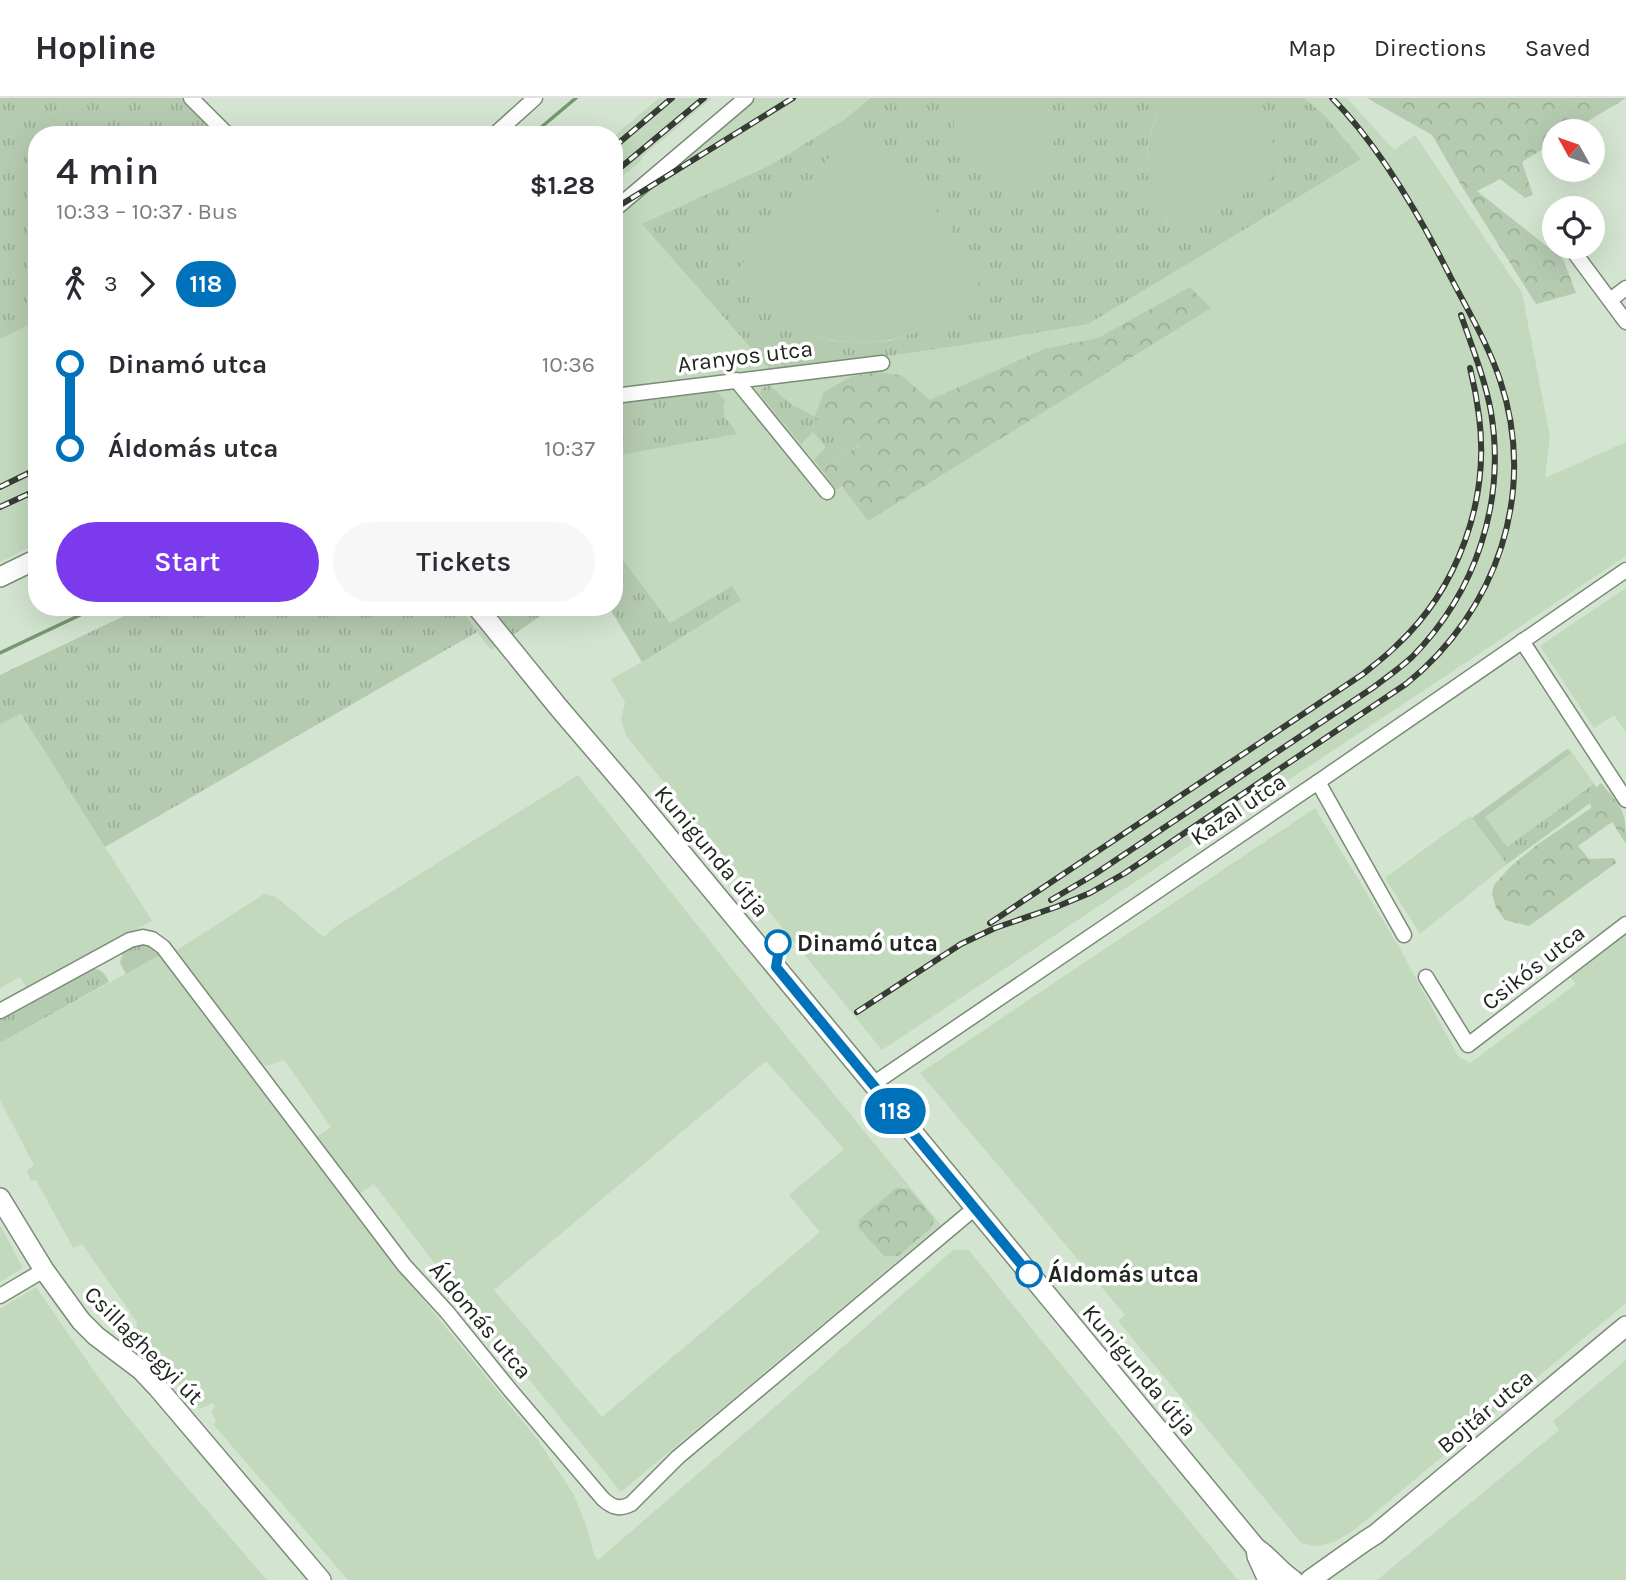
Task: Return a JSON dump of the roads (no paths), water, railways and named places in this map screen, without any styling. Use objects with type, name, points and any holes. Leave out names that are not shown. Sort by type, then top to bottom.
[{"type":"street","points":[[191,98],[219,126]]},
{"type":"street","points":[[504,126],[535,98]]},
{"type":"street","points":[[623,202],[746,98]]},
{"type":"street","points":[[1579,259],[1626,322]]},
{"type":"street","points":[[1610,300],[1626,288]]},
{"type":"street","name":"Aranyos utca","points":[[623,395],[882,363]]},
{"type":"street","points":[[736,380],[828,492]]},
{"type":"street","points":[[0,577],[28,563]]},
{"type":"street","name":"Kazal utca","points":[[873,1084],[1626,570]]},
{"type":"street","name":"Kunigunda útja","points":[[484,616],[1256,1548],[1293,1580]]},
{"type":"street","points":[[1522,641],[1626,800]]},
{"type":"street","points":[[1318,782],[1404,935]]},
{"type":"street","name":"Csikós utca","points":[[1426,977],[1468,1045],[1626,924]]},
{"type":"street","name":"Áldomás utca","points":[[0,1011],[130,940],[143,937],[158,942],[404,1265],[447,1312],[603,1499],[617,1508],[631,1504],[678,1457],[975,1208]]},
{"type":"street","name":"Csillaghegyi út","points":[[0,1198],[70,1308],[88,1328],[130,1361],[158,1388],[321,1580]]},
{"type":"street","points":[[0,1296],[44,1270]]},
{"type":"street","name":"Bojtár utca","points":[[1310,1580],[1376,1534],[1626,1326]]},
{"type":"street","name":"Bojtár utca","points":[[1332,1580],[1370,1544],[1376,1534]]},
{"type":"street","name":"Kunigunda útja","points":[[1256,1548],[1268,1580]]},
{"type":"waterway","points":[[543,126],[576,98]]},
{"type":"waterway","points":[[0,653],[78,616]]},
{"type":"railway","points":[[623,139],[672,98]]},
{"type":"railway","points":[[623,166],[704,98]]},
{"type":"railway","points":[[623,203],[793,98]]},
{"type":"railway","points":[[857,1012],[961,944],[995,928],[1090,893],[1125,873],[1406,684],[1438,655],[1464,621],[1486,585],[1501,547],[1511,506],[1514,464],[1511,422],[1500,380],[1489,351],[1410,202],[1365,136],[1332,98]]},
{"type":"railway","points":[[1051,900],[1095,874],[1374,687],[1412,657],[1434,632],[1469,575],[1481,544],[1494,479],[1495,446],[1491,412],[1482,375],[1461,315]]},
{"type":"railway","points":[[990,923],[1363,674],[1392,650],[1418,623],[1437,598],[1452,570],[1474,511],[1481,448],[1478,410],[1470,368]]},
{"type":"railway","points":[[0,487],[28,473]]},
{"type":"railway","points":[[0,507],[28,494]]},
{"type":"place","name":"Dinamó utca","points":[[778,943]]},
{"type":"place","name":"Áldomás utca","points":[[1029,1274]]}]
